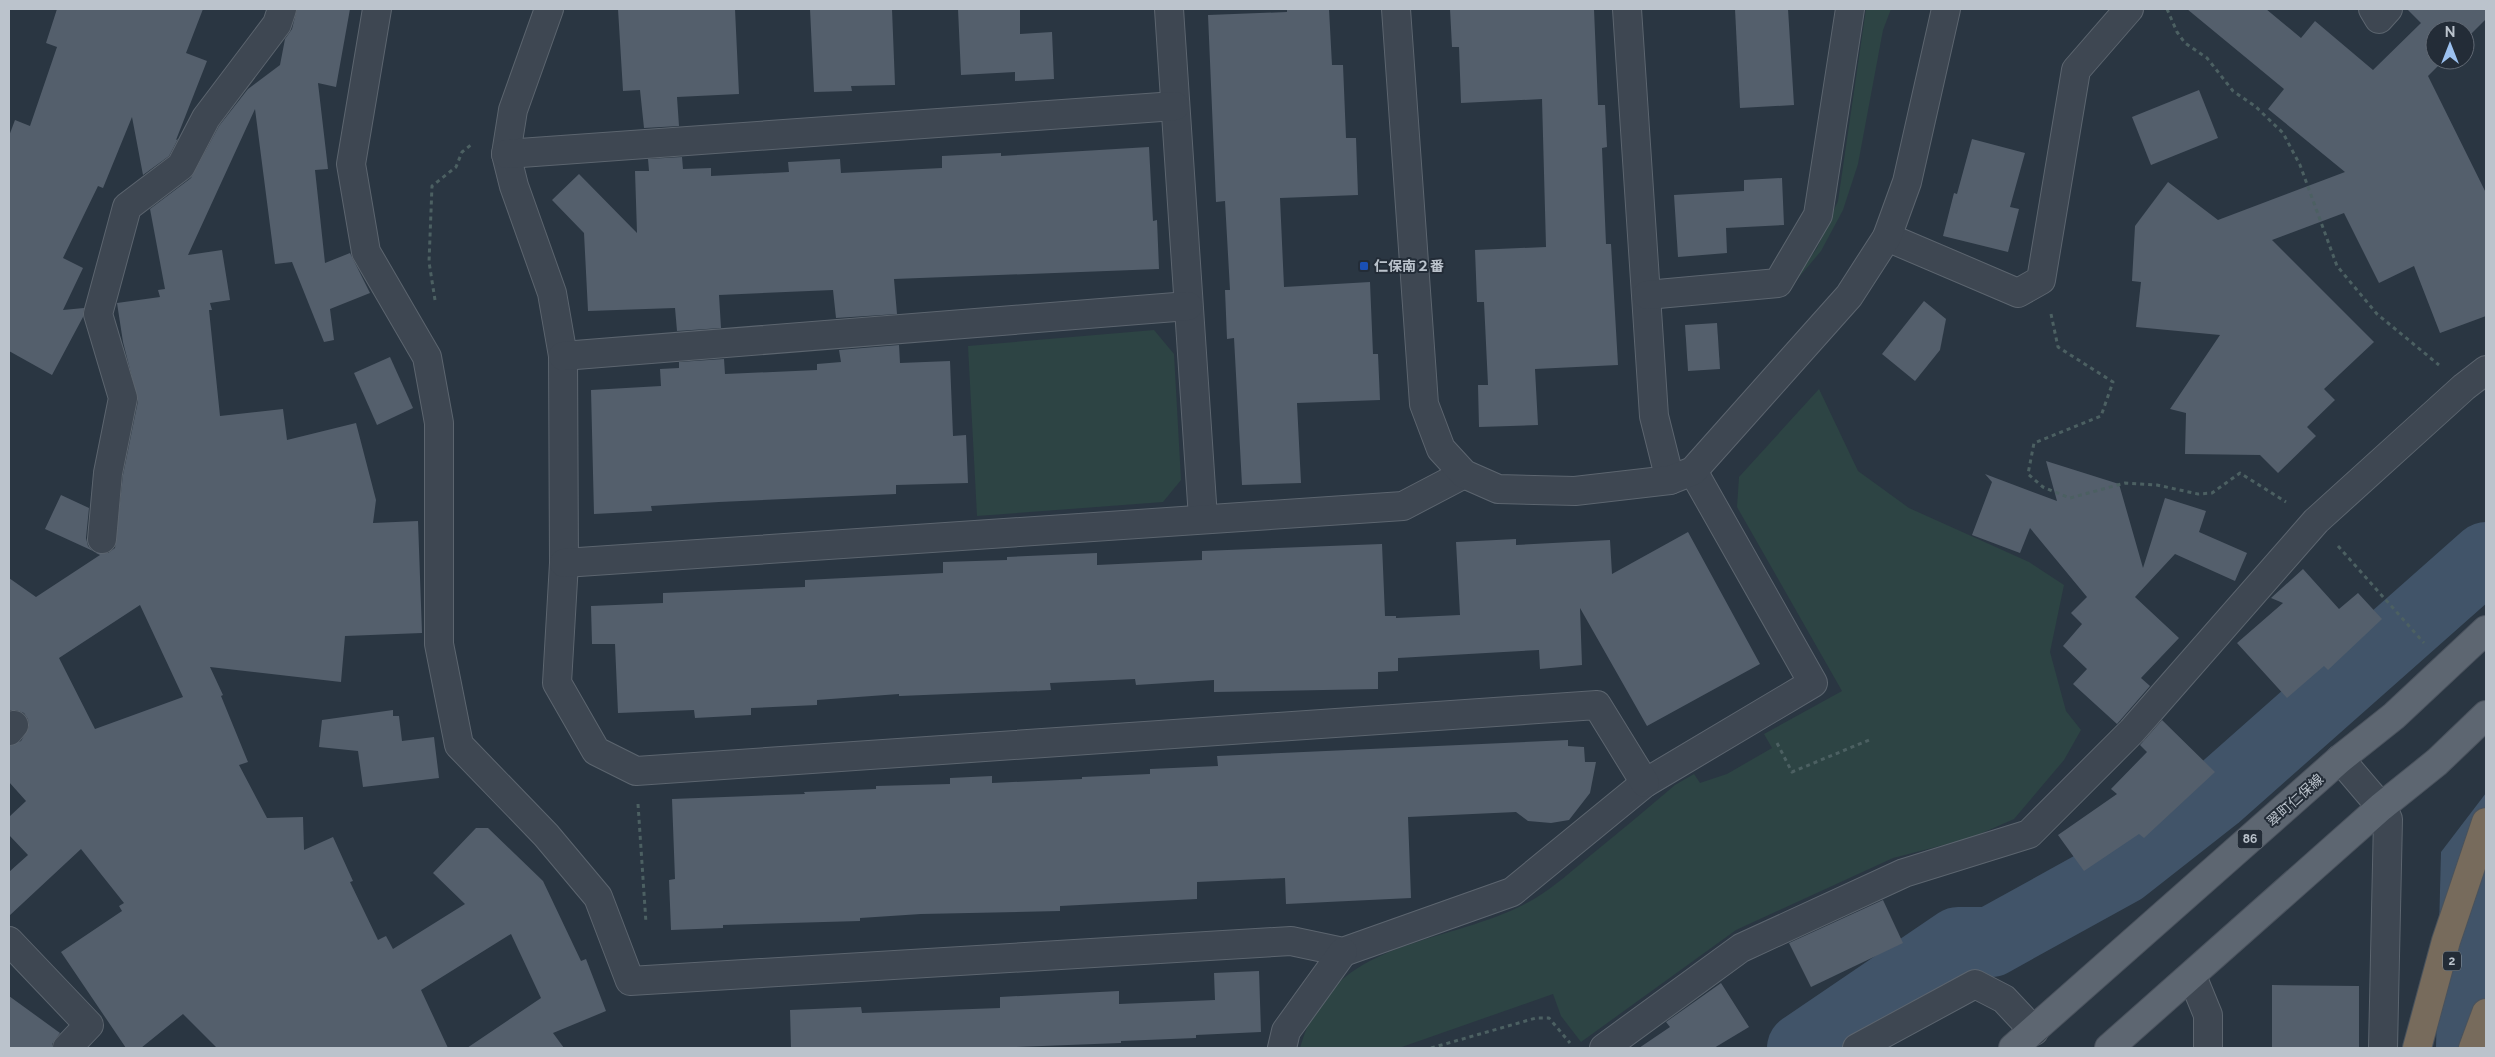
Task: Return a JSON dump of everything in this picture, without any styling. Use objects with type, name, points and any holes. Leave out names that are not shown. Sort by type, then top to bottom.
[{"type":"highway","points":[[2419,1048],[2446,941],[2486,822]]},
{"type":"highway","name":"2","points":[[2419,1048],[2486,875]]},
{"type":"highway","points":[[2473,1048],[2486,1013]]},
{"type":"main road","name":"翠町仁保線","points":[[2012,1048],[2034,1031],[2340,759],[2394,716],[2486,630]]},
{"type":"main road","points":[[2109,1048],[2381,807],[2437,762],[2486,715]]},
{"type":"street","points":[[102,539],[108,472],[122,398],[98,314],[127,208],[181,166],[206,118],[278,24],[282,9]]},
{"type":"street","points":[[377,9],[352,164],[366,252],[426,357],[439,423],[439,644],[459,745],[546,834],[598,897],[630,981],[1291,941],[1343,952],[1512,892],[1644,783],[1813,683],[1682,475],[1654,416],[1627,9]]},
{"type":"street","points":[[549,9],[513,110],[506,154],[514,186],[552,294],[563,356],[564,563],[557,683],[596,751],[636,771],[1597,705],[1644,783]]},
{"type":"street","points":[[1169,9],[1203,518]]},
{"type":"street","points":[[1396,9],[1424,404],[1441,449],[1464,474],[1498,489],[1575,491],[1682,475],[1849,296],[1887,237],[1907,182],[1946,9]]},
{"type":"street","points":[[1647,295],[1778,283],[1818,215],[1850,9]]},
{"type":"street","points":[[1887,237],[2018,294],[2041,280],[2076,70],[2129,9]]},
{"type":"street","points":[[2373,9],[2379,19],[2388,9]]},
{"type":"street","points":[[506,154],[1175,106]]},
{"type":"street","points":[[563,356],[1188,306]]},
{"type":"street","points":[[1604,1048],[1740,948],[1904,873],[2029,834],[2132,731],[2316,521],[2464,386],[2486,370]]},
{"type":"street","points":[[564,563],[1203,518],[1403,506],[1464,474]]},
{"type":"street","points":[[2340,759],[2381,807],[2388,819],[2383,1048]]},
{"type":"street","points":[[9,941],[89,1025],[67,1048]]},
{"type":"street","points":[[1282,1048],[1286,1031],[1343,952]]},
{"type":"street","points":[[2192,976],[2208,1015],[2208,1048]]},
{"type":"street","points":[[1857,1048],[1975,984],[2004,999],[2034,1031]]},
{"type":"path","points":[[2167,9],[2177,32],[2186,43],[2207,58],[2233,91],[2255,106],[2283,133],[2300,165],[2337,266],[2377,314],[2464,386]]},
{"type":"path","points":[[426,357],[440,328],[429,262],[432,186],[456,167],[462,152],[513,110]]},
{"type":"path","points":[[2058,347],[2112,382],[2101,416],[2034,444],[2028,474],[2043,487],[2070,498],[2125,483],[2156,485],[2198,494],[2212,493],[2240,473],[2316,521],[2424,643]]},
{"type":"path","points":[[1775,738],[1792,772],[1869,740]]},
{"type":"path","points":[[636,771],[646,928]]},
{"type":"path","points":[[1431,1048],[1536,1018],[1549,1018],[1573,1046]]},
{"type":"green space","points":[[1866,9],[1891,9],[1883,30],[1858,164],[1843,210],[1821,251],[1784,295],[1817,248],[1838,201]]},
{"type":"green space","points":[[1154,330],[1174,354],[1181,480],[1163,502],[977,516],[968,346]]},
{"type":"green space","points":[[1819,389],[1858,471],[1909,508],[2029,562],[2064,585],[2050,652],[2066,711],[2081,730],[2064,760],[2014,819],[1971,838],[1893,858],[1736,930],[1581,1042],[1561,1016],[1553,994],[1399,1048],[1300,1048],[1316,1011],[1338,983],[1366,963],[1397,949],[1501,915],[1534,899],[1563,878],[1675,785],[1694,774],[1700,783],[1727,774],[1772,748],[1764,734],[1842,691],[1737,507],[1739,477]]},
{"type":"water","points":[[2486,793],[2486,1048],[2436,1048],[2441,852]]},
{"type":"building","points":[[57,9],[203,9],[186,53],[207,61],[176,140],[178,139],[169,156],[143,175],[132,117],[103,188],[98,186],[63,258],[83,268],[63,310],[84,308],[83,317],[52,375],[9,351],[9,136],[15,120],[30,126],[57,47],[46,43]]},
{"type":"building","points":[[297,9],[350,9],[336,87],[318,83],[328,169],[315,170],[325,263],[350,253],[370,293],[330,309],[334,340],[324,342],[292,262],[275,264],[255,109],[188,255],[222,250],[230,300],[210,303],[212,310],[209,310],[220,416],[283,409],[287,440],[356,423],[376,500],[373,523],[418,521],[422,633],[345,636],[341,682],[210,667],[223,695],[221,696],[248,762],[239,765],[267,818],[303,817],[304,850],[333,837],[353,881],[350,882],[378,940],[386,936],[393,949],[465,904],[433,873],[476,828],[488,828],[543,881],[581,961],[586,959],[606,1011],[553,1033],[564,1048],[467,1048],[541,998],[511,934],[421,990],[448,1048],[217,1048],[183,1014],[141,1048],[126,1048],[61,952],[122,911],[119,906],[124,903],[81,849],[9,916],[9,872],[28,855],[9,835],[9,817],[26,801],[9,782],[9,746],[21,741],[29,727],[28,719],[24,713],[9,710],[9,578],[36,597],[100,555],[96,553],[108,553],[115,548],[123,475],[138,401],[123,342],[117,303],[160,297],[158,290],[165,289],[150,209],[191,178],[219,126],[248,89],[280,65],[285,39],[292,29]],"holes":[[[140,605],[183,697],[95,729],[59,658]]]},
{"type":"building","points":[[618,9],[735,9],[739,94],[677,97],[679,126],[644,128],[640,90],[623,91]]},
{"type":"building","points":[[810,9],[892,9],[895,85],[851,86],[852,91],[814,92]]},
{"type":"building","points":[[958,9],[1020,9],[1020,34],[1052,32],[1054,79],[1015,81],[1015,72],[961,75]]},
{"type":"building","points":[[1287,9],[1329,9],[1332,65],[1343,65],[1346,138],[1356,138],[1358,195],[1280,198],[1284,287],[1370,282],[1373,354],[1378,354],[1380,400],[1297,403],[1301,483],[1242,485],[1234,338],[1227,339],[1225,290],[1230,290],[1225,201],[1216,202],[1208,15],[1287,12]]},
{"type":"building","points":[[1450,9],[1594,9],[1598,105],[1605,105],[1607,147],[1602,148],[1606,244],[1611,244],[1618,365],[1535,369],[1538,425],[1479,427],[1478,385],[1488,385],[1484,302],[1477,302],[1475,250],[1546,247],[1542,99],[1461,103],[1459,47],[1452,47]]},
{"type":"building","points":[[1735,9],[1788,9],[1794,105],[1740,108]]},
{"type":"building","points":[[2187,9],[2266,9],[2301,38],[2315,21],[2373,70],[2421,23],[2407,9],[2486,9],[2486,19],[2475,30],[2475,20],[2425,20],[2425,70],[2434,70],[2428,76],[2486,193],[2486,316],[2440,333],[2414,266],[2379,283],[2344,213],[2272,240],[2374,342],[2324,389],[2335,400],[2307,427],[2316,436],[2278,473],[2260,455],[2185,454],[2186,413],[2170,409],[2220,335],[2136,327],[2141,282],[2132,281],[2135,226],[2168,182],[2218,220],[2345,172],[2268,109],[2284,89]]},
{"type":"building","points":[[2199,90],[2218,138],[2151,165],[2132,117]]},
{"type":"building","points":[[1972,139],[2025,153],[2010,207],[2019,209],[2008,252],[1943,236],[1954,193],[1957,194]]},
{"type":"building","points":[[1149,147],[1153,221],[1157,220],[1159,269],[894,279],[897,314],[836,318],[833,290],[719,295],[721,328],[677,331],[675,308],[588,311],[584,233],[552,200],[579,174],[637,233],[635,171],[649,171],[648,159],[682,157],[683,169],[711,168],[711,176],[789,172],[788,162],[840,159],[841,173],[942,168],[942,156],[1001,153],[1001,156]]},
{"type":"building","points":[[1782,178],[1784,225],[1726,228],[1727,253],[1678,257],[1674,195],[1744,191],[1744,180]]},
{"type":"building","points":[[1924,301],[1946,319],[1940,350],[1915,381],[1882,354]]},
{"type":"building","points":[[1717,323],[1720,369],[1688,371],[1685,325]]},
{"type":"building","points":[[899,345],[900,363],[950,361],[953,436],[966,435],[968,483],[896,485],[896,494],[651,506],[652,511],[594,514],[591,390],[661,386],[660,369],[679,368],[679,362],[724,359],[725,374],[817,370],[817,364],[841,362],[839,350]]},
{"type":"building","points":[[390,357],[413,408],[377,425],[354,373]]},
{"type":"building","points":[[2046,461],[2119,484],[2143,568],[2165,498],[2206,511],[2199,532],[2247,553],[2235,581],[2175,554],[2135,597],[2179,638],[2141,678],[2150,686],[2117,724],[2073,684],[2087,669],[2063,646],[2082,624],[2071,613],[2087,597],[2030,528],[2020,553],[1972,535],[1992,482],[1985,474],[2057,501]]},
{"type":"building","points":[[61,495],[89,508],[86,538],[88,546],[93,551],[45,529]]},
{"type":"building","points":[[1688,532],[1760,664],[1647,726],[1580,608],[1582,665],[1540,669],[1539,650],[1398,658],[1398,671],[1378,672],[1378,689],[1214,692],[1214,680],[1136,685],[1135,679],[1050,683],[1051,690],[899,696],[899,694],[817,700],[817,705],[751,708],[751,715],[695,718],[694,710],[618,713],[615,644],[592,644],[591,606],[663,603],[663,593],[805,587],[805,580],[943,573],[943,562],[1007,560],[1007,557],[1097,553],[1097,565],[1202,560],[1202,551],[1382,544],[1385,616],[1396,616],[1396,618],[1460,615],[1456,542],[1516,539],[1516,545],[1610,540],[1612,574]]},
{"type":"building","points":[[2303,569],[2339,609],[2358,593],[2382,619],[2328,670],[2324,666],[2287,698],[2237,643],[2283,603],[2271,598]]},
{"type":"building","points":[[393,710],[393,716],[399,716],[402,741],[434,737],[439,778],[363,787],[358,751],[319,747],[322,720]]},
{"type":"building","points":[[2162,720],[2215,772],[2144,838],[2139,834],[2084,871],[2058,835],[2117,794],[2111,789],[2147,752],[2140,745]]},
{"type":"building","points":[[1568,740],[1568,746],[1584,747],[1585,762],[1596,762],[1590,793],[1569,820],[1551,823],[1528,821],[1516,812],[1408,817],[1411,898],[1286,904],[1285,878],[1197,882],[1197,899],[1060,906],[1060,911],[921,914],[860,918],[860,921],[723,925],[723,928],[671,930],[669,880],[675,879],[672,799],[805,794],[804,792],[876,789],[876,786],[950,784],[950,778],[992,776],[992,783],[1150,774],[1150,769],[1218,766],[1217,756]]},
{"type":"building","points":[[1883,900],[1903,943],[1811,987],[1789,943]]},
{"type":"building","points":[[1259,971],[1261,1032],[1196,1035],[1196,1038],[1121,1041],[1121,1043],[993,1048],[791,1048],[790,1010],[861,1007],[862,1013],[1000,1008],[1000,997],[1119,991],[1119,1004],[1215,1000],[1214,973]]},
{"type":"building","points":[[1721,983],[1749,1027],[1714,1048],[1639,1048],[1670,1027],[1666,1022]]},
{"type":"building","points":[[2272,985],[2359,986],[2359,1048],[2272,1048]]},
{"type":"building","points":[[9,996],[60,1033],[52,1044],[52,1048],[9,1048]]},
{"type":"waterway","points":[[1802,1048],[1958,942],[1991,942],[2123,869],[2216,796],[2486,557]]},
{"type":"place","name":"仁保南２番","points":[[1364,266]]}]
